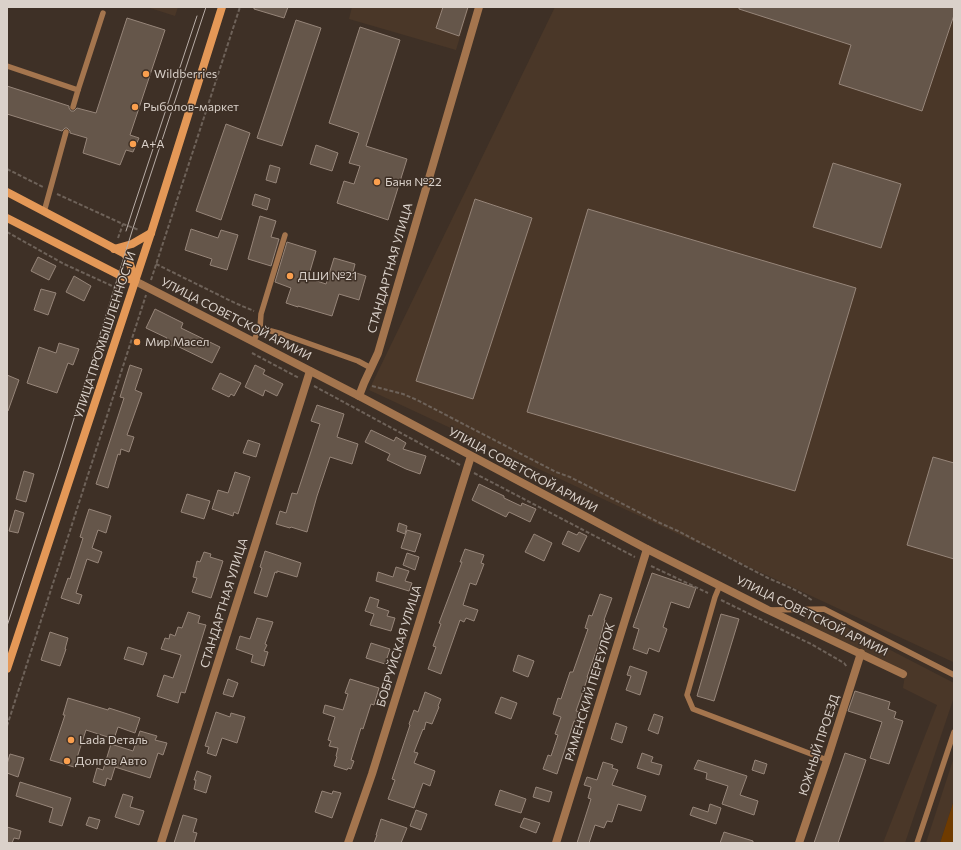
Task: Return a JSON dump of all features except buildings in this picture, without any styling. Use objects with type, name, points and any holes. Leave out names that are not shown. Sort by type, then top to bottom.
[{"type":"main road","name":"УЛИЦА ПРОМЫШЛЕННОСТИ","points":[[7,669],[151,233],[222,7]]},
{"type":"main road","points":[[7,192],[125,254],[129,261],[135,281]]},
{"type":"main road","name":"УЛИЦА СОВЕТСКОЙ АРМИИ","points":[[7,218],[135,281]]},
{"type":"main road","points":[[114,249],[132,244],[151,233]]},
{"type":"street","name":"СТАНДАРТНАЯ УЛИЦА","points":[[359,396],[378,353],[479,7]]},
{"type":"street","name":"УЛИЦА СОВЕТСКОЙ АРМИИ","points":[[135,281],[359,396],[647,549],[768,610],[903,674]]},
{"type":"street","name":"СТАНДАРТНАЯ УЛИЦА","points":[[161,843],[310,371]]},
{"type":"street","name":"БОБРУЙСКАЯ УЛИЦА","points":[[348,843],[372,774],[471,456]]},
{"type":"street","name":"РАМЕНСКИЙ ПЕРЕУЛОК","points":[[556,843],[647,549]]},
{"type":"street","name":"ЮЖНЫЙ ПРОЕЗД","points":[[799,843],[861,653]]},
{"type":"lane","points":[[73,107],[103,13]]},
{"type":"lane","points":[[7,66],[78,90]]},
{"type":"lane","points":[[44,212],[66,132]]},
{"type":"lane","points":[[254,342],[260,328],[261,314],[285,235]]},
{"type":"lane","points":[[260,328],[282,334],[358,361],[371,368]]},
{"type":"lane","points":[[720,585],[687,695],[693,709],[827,760]]},
{"type":"lane","points":[[768,610],[824,609],[954,675]]},
{"type":"lane","points":[[917,843],[954,732]]},
{"type":"path","points":[[7,726],[148,287],[240,7]]},
{"type":"path","points":[[7,169],[123,224],[165,238]]},
{"type":"path","points":[[7,232],[64,264],[130,296]]},
{"type":"path","points":[[156,264],[235,303],[261,314]]},
{"type":"path","points":[[250,352],[643,562],[811,644],[844,663],[848,668]]},
{"type":"path","points":[[364,383],[375,388],[403,394],[418,400],[556,472],[570,477],[768,578],[807,596],[824,609]]},
{"type":"shaded area","points":[[147,7],[178,7],[175,16]]},
{"type":"shaded area","points":[[352,7],[469,7],[456,50],[349,19]]},
{"type":"shaded area","points":[[555,7],[954,7],[953,662],[369,390]]},
{"type":"shaded area","points":[[817,612],[954,683],[954,697],[905,843],[883,843],[937,705],[903,688],[905,674],[804,623],[808,614]]},
{"type":"shaded area","points":[[954,757],[954,800],[940,843],[926,843]]},
{"type":"shaded area","points":[[954,800],[954,843],[940,843]]},
{"type":"tram line","points":[[7,626],[59,467],[133,228],[206,7]]},
{"type":"tram line","points":[[126,231],[197,16]]},
{"type":"place","name":"Wildberries","points":[[146,74]]},
{"type":"place","name":"Рыболов-маркет","points":[[135,107]]},
{"type":"place","name":"А+A","points":[[133,144]]},
{"type":"place","name":"Баня №22","points":[[377,182]]},
{"type":"place","name":"ДШИ №21","points":[[290,276]]},
{"type":"place","name":"Мир Масел","points":[[137,342]]},
{"type":"place","name":"Lada Dеталь","points":[[71,740]]},
{"type":"place","name":"Долгов Авто","points":[[67,761]]}]
